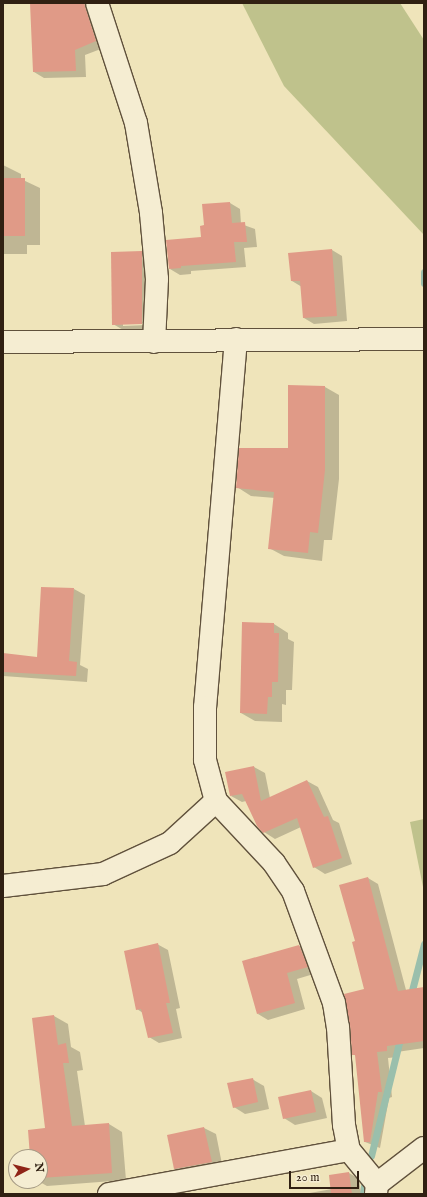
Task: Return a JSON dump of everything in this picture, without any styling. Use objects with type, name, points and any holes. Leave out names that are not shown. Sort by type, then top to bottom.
[{"type":"street","points":[[96,3],[136,123],[151,213],[157,279],[154,342]]},
{"type":"street","points":[[3,342],[154,342],[236,339],[424,338]]},
{"type":"street","points":[[236,339],[206,707],[205,760],[216,801],[274,863],[293,891],[334,1003],[338,1027],[344,1125],[349,1150],[376,1189],[424,1148]]},
{"type":"street","points":[[3,886],[103,874],[170,842],[216,801]]},
{"type":"street","points":[[109,1194],[349,1150]]},
{"type":"green space","points":[[242,3],[400,3],[424,40],[424,235],[284,86]]},
{"type":"green space","points":[[424,819],[424,892],[410,822]]},
{"type":"building","points":[[30,3],[84,3],[96,41],[75,50],[76,71],[33,72]]},
{"type":"building","points":[[3,178],[25,178],[25,236],[3,236]]},
{"type":"building","points":[[230,202],[232,223],[245,222],[247,242],[234,242],[236,262],[181,266],[181,268],[169,269],[166,240],[201,237],[200,226],[204,225],[202,204]]},
{"type":"building","points":[[332,249],[337,316],[303,318],[300,281],[291,281],[288,253]]},
{"type":"building","points":[[142,251],[142,324],[112,325],[111,252]]},
{"type":"building","points":[[288,385],[325,386],[325,470],[318,533],[310,532],[308,553],[268,549],[274,492],[236,488],[239,448],[288,448]]},
{"type":"building","points":[[41,587],[74,588],[69,661],[77,662],[76,676],[3,672],[3,653],[37,657]]},
{"type":"building","points":[[242,622],[274,623],[274,633],[279,633],[278,682],[272,682],[272,697],[268,697],[267,714],[240,713]]},
{"type":"building","points":[[254,766],[261,801],[307,780],[324,817],[328,816],[342,858],[313,868],[297,818],[263,833],[257,826],[242,794],[230,796],[225,772]]},
{"type":"building","points":[[368,877],[398,991],[424,987],[424,1041],[387,1046],[387,1051],[377,1052],[382,1092],[378,1092],[370,1142],[364,1142],[355,1055],[352,1055],[350,1025],[344,994],[364,989],[352,942],[355,941],[339,885]]},
{"type":"building","points":[[158,943],[170,1003],[166,1003],[173,1033],[148,1038],[141,1009],[136,1010],[124,951]]},
{"type":"building","points":[[299,945],[308,967],[287,973],[295,1003],[257,1014],[242,961]]},
{"type":"building","points":[[54,1015],[58,1045],[66,1043],[69,1063],[63,1063],[72,1126],[109,1123],[112,1173],[48,1177],[48,1149],[29,1149],[28,1130],[45,1128],[32,1018]]},
{"type":"building","points":[[253,1078],[258,1102],[233,1108],[227,1083]]},
{"type":"building","points":[[311,1090],[316,1112],[283,1119],[278,1097]]},
{"type":"building","points":[[204,1127],[212,1162],[174,1169],[167,1135]]},
{"type":"building","points":[[349,1172],[352,1194],[331,1194],[329,1175]]},
{"type":"waterway","points":[[424,272],[424,283]]},
{"type":"waterway","points":[[410,998],[424,944]]},
{"type":"waterway","points":[[371,1156],[401,1035]]},
{"type":"waterway","points":[[363,1194],[364,1186]]}]
